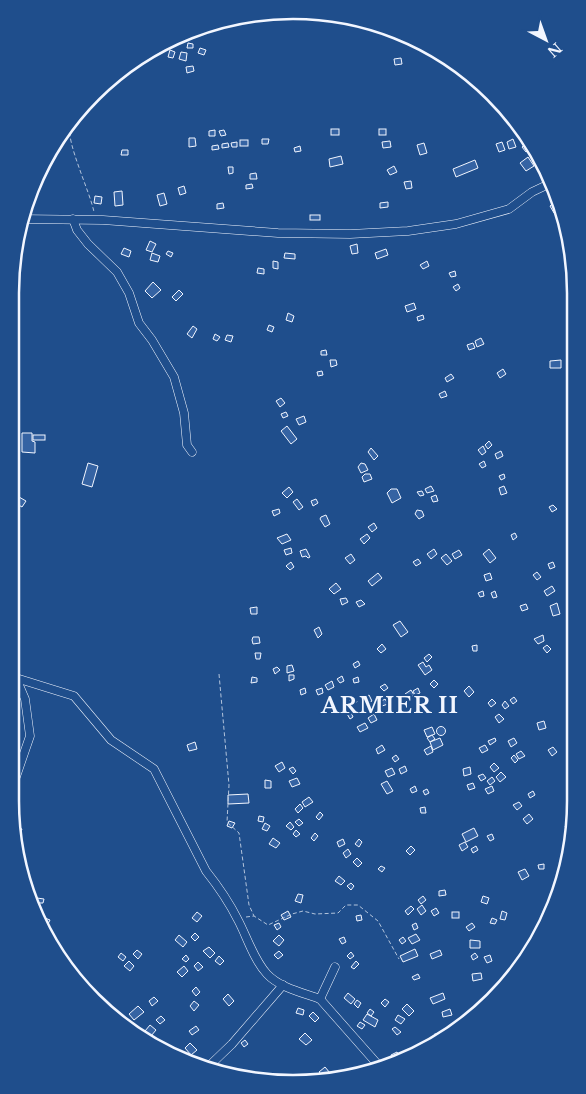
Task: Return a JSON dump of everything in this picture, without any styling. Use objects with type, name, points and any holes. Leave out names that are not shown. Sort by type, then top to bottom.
[{"type":"street","points":[[29,219],[96,220],[278,234],[350,234],[408,231],[456,224],[509,209],[532,192],[545,186]]},
{"type":"street","points":[[73,219],[77,230],[88,244],[117,272],[129,293],[138,323],[152,340],[174,378],[184,413],[187,446],[192,452]]},
{"type":"street","points":[[19,678],[74,696],[111,740],[154,769],[206,871],[218,886],[238,919],[250,946],[268,975],[283,985],[320,999],[376,1062]]},
{"type":"street","points":[[19,689],[24,699],[30,736],[19,768]]},
{"type":"street","points":[[320,999],[335,967]]},
{"type":"street","points":[[212,1063],[232,1044],[283,985]]},
{"type":"path","points":[[70,133],[96,220]]},
{"type":"path","points":[[219,674],[229,785],[227,822],[239,832],[249,905],[254,916],[268,925],[303,911],[315,914],[338,913],[346,905],[358,905],[378,921],[399,959]]},
{"type":"path","points":[[238,919],[254,916]]},
{"type":"path","points":[[434,1036],[436,1031]]},
{"type":"building","points":[[188,43],[193,44],[193,48],[187,48]]},
{"type":"building","points":[[200,48],[206,50],[204,55],[198,53]]},
{"type":"building","points":[[170,50],[175,52],[173,58],[168,57]]},
{"type":"building","points":[[181,52],[187,53],[186,61],[179,59]]},
{"type":"building","points":[[401,58],[402,64],[395,65],[394,59]]},
{"type":"building","points":[[193,66],[194,71],[187,73],[186,67]]},
{"type":"building","points":[[331,129],[339,129],[339,135],[331,135]]},
{"type":"building","points":[[379,129],[386,129],[386,135],[379,135]]},
{"type":"building","points":[[215,130],[215,136],[209,136],[209,131]]},
{"type":"building","points":[[224,130],[226,135],[221,136],[219,131]]},
{"type":"building","points":[[189,138],[195,138],[196,146],[189,147]]},
{"type":"building","points":[[262,139],[269,139],[268,144],[262,144]]},
{"type":"building","points":[[513,139],[516,147],[509,149],[507,142]]},
{"type":"building","points":[[240,140],[248,140],[248,146],[240,146]]},
{"type":"building","points":[[390,141],[391,147],[383,148],[382,142]]},
{"type":"building","points":[[237,142],[237,147],[232,147],[231,143]]},
{"type":"building","points":[[502,142],[505,150],[499,152],[496,144]]},
{"type":"building","points":[[228,143],[229,147],[222,148],[222,144]]},
{"type":"building","points":[[424,143],[427,153],[420,155],[417,145]]},
{"type":"building","points":[[218,145],[219,149],[212,150],[212,146]]},
{"type":"building","points":[[300,146],[301,151],[295,152],[294,148]]},
{"type":"building","points":[[122,150],[128,150],[128,155],[121,155]]},
{"type":"building","points":[[341,156],[343,164],[330,167],[329,159]]},
{"type":"building","points":[[528,157],[534,166],[526,171],[520,163]]},
{"type":"building","points":[[475,160],[478,168],[456,177],[453,169]]},
{"type":"building","points":[[394,166],[397,172],[390,175],[387,170]]},
{"type":"building","points":[[228,167],[233,167],[233,173],[229,174]]},
{"type":"building","points":[[256,173],[257,179],[250,179],[250,174]]},
{"type":"building","points":[[411,181],[412,188],[406,189],[404,182]]},
{"type":"building","points":[[252,184],[253,188],[246,189],[246,185]]},
{"type":"building","points":[[184,186],[186,193],[180,195],[178,188]]},
{"type":"building","points":[[122,191],[123,205],[115,206],[114,192]]},
{"type":"building","points":[[164,193],[167,204],[160,206],[157,195]]},
{"type":"building","points":[[95,196],[102,197],[101,204],[94,203]]},
{"type":"building","points":[[388,202],[388,207],[380,208],[380,203]]},
{"type":"building","points":[[223,203],[224,208],[217,209],[217,204]]},
{"type":"building","points":[[553,204],[555,212],[554,213],[550,206]]},
{"type":"building","points":[[310,215],[320,215],[320,220],[310,220]]},
{"type":"building","points":[[150,241],[156,244],[152,252],[146,250]]},
{"type":"building","points":[[357,244],[358,253],[352,254],[350,246]]},
{"type":"building","points":[[124,248],[131,251],[129,257],[121,254]]},
{"type":"building","points":[[386,249],[388,255],[377,259],[375,253]]},
{"type":"building","points":[[168,251],[173,253],[171,257],[166,254]]},
{"type":"building","points":[[152,253],[160,256],[158,262],[150,260]]},
{"type":"building","points":[[285,253],[295,254],[295,259],[284,258]]},
{"type":"building","points":[[273,261],[278,262],[278,269],[273,268]]},
{"type":"building","points":[[427,261],[429,266],[423,269],[420,265]]},
{"type":"building","points":[[258,268],[264,269],[264,274],[257,273]]},
{"type":"building","points":[[455,271],[456,276],[451,277],[449,273]]},
{"type":"building","points":[[153,282],[161,290],[152,298],[145,291]]},
{"type":"building","points":[[458,284],[460,288],[456,291],[453,287]]},
{"type":"building","points":[[179,290],[183,294],[176,301],[172,297]]},
{"type":"building","points":[[414,303],[416,309],[407,312],[405,306]]},
{"type":"building","points":[[288,313],[294,316],[292,322],[286,320]]},
{"type":"building","points":[[423,315],[424,319],[418,321],[417,317]]},
{"type":"building","points":[[269,325],[274,327],[272,332],[267,330]]},
{"type":"building","points":[[193,326],[197,329],[192,338],[187,334]]},
{"type":"building","points":[[215,334],[220,337],[217,341],[213,339]]},
{"type":"building","points":[[227,335],[233,336],[231,342],[225,340]]},
{"type":"building","points":[[481,338],[484,344],[477,347],[475,341]]},
{"type":"building","points":[[473,343],[475,348],[469,350],[467,345]]},
{"type":"building","points":[[326,350],[327,355],[321,355],[321,351]]},
{"type":"building","points":[[330,360],[336,360],[337,365],[331,367]]},
{"type":"building","points":[[561,360],[561,368],[550,368],[550,361]]},
{"type":"building","points":[[503,369],[506,374],[500,378],[497,373]]},
{"type":"building","points":[[322,371],[323,375],[318,376],[317,372]]},
{"type":"building","points":[[451,374],[454,378],[447,382],[445,378]]},
{"type":"building","points":[[445,391],[447,396],[441,398],[439,394]]},
{"type":"building","points":[[281,398],[285,403],[280,407],[276,401]]},
{"type":"building","points":[[286,412],[288,416],[283,418],[281,414]]},
{"type":"building","points":[[304,416],[306,422],[299,425],[296,419]]},
{"type":"building","points":[[287,426],[297,439],[291,444],[281,431]]},
{"type":"building","points":[[22,433],[32,433],[32,441],[35,442],[35,453],[22,452]]},
{"type":"building","points":[[33,435],[45,435],[45,440],[33,440]]},
{"type":"building","points":[[489,441],[492,445],[488,449],[485,445]]},
{"type":"building","points":[[483,446],[486,452],[482,455],[478,450]]},
{"type":"building","points":[[371,448],[378,456],[374,460],[368,452]]},
{"type":"building","points":[[501,451],[503,456],[497,459],[495,454]]},
{"type":"building","points":[[484,461],[486,466],[482,468],[479,464]]},
{"type":"building","points":[[88,463],[98,466],[92,487],[82,484]]},
{"type":"building","points":[[361,463],[365,464],[368,470],[361,473],[358,467]]},
{"type":"building","points":[[365,474],[370,474],[372,479],[364,482],[362,477]]},
{"type":"building","points":[[504,474],[505,478],[501,480],[499,476]]},
{"type":"building","points":[[431,486],[434,491],[427,493],[425,489]]},
{"type":"building","points":[[504,486],[507,493],[501,495],[499,488]]},
{"type":"building","points":[[289,487],[293,492],[287,498],[282,493]]},
{"type":"building","points":[[391,489],[397,489],[401,498],[392,503],[387,493]]},
{"type":"building","points":[[422,491],[424,495],[420,496],[417,492]]},
{"type":"building","points":[[436,495],[438,501],[433,502],[431,497]]},
{"type":"building","points":[[19,497],[26,501],[22,507],[19,505]]},
{"type":"building","points":[[297,499],[303,507],[299,510],[293,502]]},
{"type":"building","points":[[316,499],[318,503],[313,506],[311,501]]},
{"type":"building","points":[[553,505],[557,509],[552,512],[549,507]]},
{"type":"building","points":[[279,509],[280,513],[274,516],[272,511]]},
{"type":"building","points":[[417,510],[422,511],[424,516],[419,519],[415,514]]},
{"type":"building","points":[[326,515],[330,524],[325,527],[320,519]]},
{"type":"building","points":[[374,523],[377,528],[372,532],[368,527]]},
{"type":"building","points":[[515,533],[517,537],[513,540],[511,535]]},
{"type":"building","points":[[287,534],[291,540],[282,544],[277,538]]},
{"type":"building","points":[[367,534],[370,538],[364,544],[360,539]]},
{"type":"building","points":[[291,548],[292,553],[286,555],[284,550]]},
{"type":"building","points":[[306,549],[310,557],[308,558],[306,556],[302,557],[300,551]]},
{"type":"building","points":[[434,549],[437,554],[431,559],[427,554]]},
{"type":"building","points":[[489,549],[496,558],[490,563],[483,554]]},
{"type":"building","points":[[459,550],[462,555],[455,559],[452,554]]},
{"type":"building","points":[[351,554],[355,560],[350,564],[345,558]]},
{"type":"building","points":[[446,554],[452,561],[447,565],[441,558]]},
{"type":"building","points":[[418,559],[421,563],[416,566],[413,562]]},
{"type":"building","points":[[291,562],[294,567],[290,570],[286,566]]},
{"type":"building","points":[[553,562],[555,567],[550,569],[548,564]]},
{"type":"building","points":[[537,572],[541,577],[537,580],[533,575]]},
{"type":"building","points":[[378,573],[382,578],[372,586],[368,581]]},
{"type":"building","points":[[490,573],[492,579],[486,581],[484,575]]},
{"type":"building","points":[[336,583],[341,589],[334,594],[329,589]]},
{"type":"building","points":[[552,586],[555,591],[547,596],[544,591]]},
{"type":"building","points":[[483,591],[484,596],[480,597],[478,593]]},
{"type":"building","points":[[495,591],[497,597],[493,598],[491,593]]},
{"type":"building","points":[[346,598],[348,602],[342,605],[340,599]]},
{"type":"building","points":[[361,600],[365,604],[359,607],[356,602]]},
{"type":"building","points":[[557,603],[560,614],[553,616],[550,606]]},
{"type":"building","points":[[526,604],[528,609],[522,611],[520,606]]},
{"type":"building","points":[[257,607],[257,614],[251,614],[250,608]]},
{"type":"building","points":[[400,621],[408,632],[401,637],[393,625]]},
{"type":"building","points":[[319,627],[322,634],[318,638],[314,630]]},
{"type":"building","points":[[543,635],[544,641],[538,644],[534,639]]},
{"type":"building","points":[[253,637],[259,637],[260,643],[253,644]]},
{"type":"building","points":[[382,644],[386,649],[381,653],[377,649]]},
{"type":"building","points":[[477,645],[477,651],[473,651],[472,646]]},
{"type":"building","points":[[547,645],[551,649],[547,653],[543,648]]},
{"type":"building","points":[[255,653],[261,653],[260,659],[256,659]]},
{"type":"building","points":[[429,654],[432,657],[427,662],[424,658]]},
{"type":"building","points":[[358,661],[360,665],[355,668],[353,664]]},
{"type":"building","points":[[423,662],[426,667],[429,665],[432,670],[425,675],[418,665]]},
{"type":"building","points":[[292,665],[294,671],[287,673],[287,666]]},
{"type":"building","points":[[277,667],[280,670],[275,674],[273,669]]},
{"type":"building","points":[[289,675],[294,675],[294,679],[289,681]]},
{"type":"building","points":[[342,676],[344,681],[340,683],[337,679]]},
{"type":"building","points":[[252,677],[257,678],[257,682],[251,683]]},
{"type":"building","points":[[358,677],[359,682],[354,683],[353,679]]},
{"type":"building","points":[[434,680],[438,684],[434,688],[430,684]]},
{"type":"building","points":[[332,681],[334,687],[328,690],[325,685]]},
{"type":"building","points":[[385,684],[388,688],[384,691],[380,687]]},
{"type":"building","points":[[469,686],[474,692],[469,697],[464,691]]},
{"type":"building","points":[[305,688],[306,693],[301,695],[300,690]]},
{"type":"building","points":[[322,688],[323,693],[318,695],[316,690]]},
{"type":"building","points":[[418,688],[420,693],[415,695],[413,691]]},
{"type":"building","points":[[411,690],[414,695],[408,699],[405,694]]},
{"type":"building","points":[[369,695],[372,701],[366,704],[363,699]]},
{"type":"building","points":[[514,697],[517,701],[513,704],[510,700]]},
{"type":"building","points":[[355,698],[357,702],[352,704],[350,700]]},
{"type":"building","points":[[385,699],[388,704],[382,706],[380,702]]},
{"type":"building","points":[[492,699],[496,703],[491,707],[488,703]]},
{"type":"building","points":[[505,701],[509,706],[505,709],[502,705]]},
{"type":"building","points":[[350,710],[353,717],[350,719],[346,712]]},
{"type":"building","points":[[374,714],[377,720],[371,723],[368,718]]},
{"type":"building","points":[[499,714],[504,719],[499,723],[495,717]]},
{"type":"building","points":[[544,721],[546,728],[539,730],[537,723]]},
{"type":"building","points":[[365,723],[368,728],[360,732],[357,727]]},
{"type":"building","points":[[432,727],[435,734],[427,737],[424,730]]},
{"type":"building","points":[[441,727],[445,731],[441,735],[437,731]]},
{"type":"building","points":[[432,735],[435,739],[430,742],[427,738]]},
{"type":"building","points":[[440,738],[443,745],[433,750],[430,742]]},
{"type":"building","points":[[495,738],[496,741],[490,745],[488,741]]},
{"type":"building","points":[[514,738],[517,743],[511,747],[508,741]]},
{"type":"building","points":[[195,742],[197,749],[189,751],[187,745]]},
{"type":"building","points":[[382,745],[385,750],[378,754],[376,749]]},
{"type":"building","points":[[485,745],[488,750],[482,753],[479,748]]},
{"type":"building","points":[[431,746],[433,752],[427,755],[424,750]]},
{"type":"building","points":[[553,747],[557,752],[552,756],[548,750]]},
{"type":"building","points":[[521,751],[525,756],[519,759],[516,754]]},
{"type":"building","points":[[396,755],[399,759],[395,762],[392,758]]},
{"type":"building","points":[[514,755],[518,760],[515,763],[511,758]]},
{"type":"building","points":[[282,762],[285,768],[279,772],[275,766]]},
{"type":"building","points":[[494,763],[499,768],[494,772],[490,767]]},
{"type":"building","points":[[405,766],[407,771],[401,774],[399,769]]},
{"type":"building","points":[[293,767],[296,771],[293,774],[289,769]]},
{"type":"building","points":[[470,767],[471,774],[464,776],[463,769]]},
{"type":"building","points":[[392,768],[395,774],[388,777],[385,771]]},
{"type":"building","points":[[501,772],[506,777],[500,782],[496,777]]},
{"type":"building","points":[[483,774],[486,778],[481,781],[478,776]]},
{"type":"building","points":[[492,777],[495,781],[490,785],[487,781]]},
{"type":"building","points":[[297,778],[300,784],[292,787],[289,781]]},
{"type":"building","points":[[265,780],[271,781],[271,788],[265,788]]},
{"type":"building","points":[[387,781],[393,791],[387,794],[381,784]]},
{"type":"building","points":[[473,783],[475,788],[469,790],[467,785]]},
{"type":"building","points":[[415,786],[417,791],[412,793],[410,789]]},
{"type":"building","points":[[492,786],[494,791],[488,794],[485,789]]},
{"type":"building","points":[[427,789],[429,793],[425,795],[423,791]]},
{"type":"building","points":[[533,791],[535,795],[530,798],[528,794]]},
{"type":"building","points":[[248,794],[249,803],[228,804],[228,795]]},
{"type":"building","points":[[309,797],[313,802],[305,807],[302,802]]},
{"type":"building","points":[[519,802],[522,806],[517,810],[513,805]]},
{"type":"building","points":[[300,804],[303,808],[298,813],[295,809]]},
{"type":"building","points":[[425,807],[426,813],[421,813],[420,808]]},
{"type":"building","points":[[320,812],[323,815],[319,820],[316,817]]},
{"type":"building","points":[[529,814],[533,819],[527,824],[523,819]]},
{"type":"building","points":[[259,816],[264,817],[263,822],[258,821]]},
{"type":"building","points":[[299,819],[303,823],[299,826],[295,822]]},
{"type":"building","points":[[229,821],[235,823],[232,828],[227,826]]},
{"type":"building","points":[[290,822],[294,827],[291,830],[286,826]]},
{"type":"building","points":[[265,823],[270,826],[267,831],[262,829]]},
{"type":"building","points":[[474,828],[478,836],[466,842],[462,834]]},
{"type":"building","points":[[296,830],[300,834],[296,837],[293,834]]},
{"type":"building","points":[[315,833],[318,836],[314,841],[311,838]]},
{"type":"building","points":[[492,834],[494,839],[490,841],[487,836]]},
{"type":"building","points":[[273,838],[280,843],[276,848],[269,844]]},
{"type":"building","points":[[343,839],[345,844],[339,847],[337,842]]},
{"type":"building","points":[[359,839],[362,842],[359,847],[355,844]]},
{"type":"building","points":[[465,842],[468,847],[462,851],[459,845]]},
{"type":"building","points":[[411,846],[415,850],[410,855],[406,851]]},
{"type":"building","points":[[476,846],[478,850],[473,853],[471,849]]},
{"type":"building","points":[[348,849],[351,854],[346,858],[343,853]]},
{"type":"building","points":[[357,858],[362,863],[358,867],[353,862]]},
{"type":"building","points":[[544,864],[544,869],[539,869],[538,865]]},
{"type":"building","points":[[381,866],[385,868],[382,872],[378,869]]},
{"type":"building","points":[[525,869],[529,876],[522,880],[518,872]]},
{"type":"building","points":[[339,876],[345,881],[341,885],[335,881]]},
{"type":"building","points":[[351,883],[354,886],[351,890],[347,886]]},
{"type":"building","points":[[445,890],[446,895],[439,896],[439,891]]},
{"type":"building","points":[[298,894],[303,895],[301,903],[295,901]]},
{"type":"building","points":[[423,896],[426,900],[421,904],[418,900]]},
{"type":"building","points":[[483,896],[489,898],[487,904],[481,902]]},
{"type":"building","points":[[37,899],[44,899],[43,903],[39,903]]},
{"type":"building","points":[[422,905],[426,911],[421,915],[417,909]]},
{"type":"building","points":[[411,906],[414,909],[408,915],[405,911]]},
{"type":"building","points":[[436,908],[439,913],[434,916],[431,911]]},
{"type":"building","points":[[288,911],[291,917],[284,920],[281,915]]},
{"type":"building","points":[[502,911],[507,913],[505,920],[500,919]]},
{"type":"building","points":[[197,912],[202,916],[197,922],[192,918]]},
{"type":"building","points":[[452,912],[459,912],[459,918],[452,918]]},
{"type":"building","points":[[361,915],[362,920],[357,921],[356,916]]},
{"type":"building","points":[[492,918],[497,920],[495,924],[490,923]]},
{"type":"building","points":[[279,923],[281,927],[277,930],[274,925]]},
{"type":"building","points":[[416,923],[418,928],[414,930],[412,925]]},
{"type":"building","points":[[472,923],[475,927],[469,931],[466,927]]},
{"type":"building","points":[[195,933],[199,937],[195,941],[191,937]]},
{"type":"building","points":[[416,934],[420,940],[412,944],[408,938]]},
{"type":"building","points":[[179,935],[187,942],[183,947],[175,940]]},
{"type":"building","points":[[279,935],[284,940],[279,946],[273,941]]},
{"type":"building","points":[[344,937],[346,942],[342,944],[339,939]]},
{"type":"building","points":[[403,937],[406,941],[402,944],[399,940]]},
{"type":"building","points":[[470,940],[480,941],[480,948],[470,948]]},
{"type":"building","points":[[209,947],[215,953],[210,958],[203,951]]},
{"type":"building","points":[[415,949],[418,956],[403,962],[400,956]]},
{"type":"building","points":[[137,950],[142,954],[138,959],[133,954]]},
{"type":"building","points":[[440,950],[442,955],[432,959],[430,954]]},
{"type":"building","points":[[279,951],[283,955],[278,959],[274,955]]},
{"type":"building","points":[[351,952],[354,956],[350,959],[347,956]]},
{"type":"building","points":[[121,953],[126,957],[123,961],[118,957]]},
{"type":"building","points":[[475,953],[478,957],[473,960],[471,956]]},
{"type":"building","points":[[186,955],[189,959],[186,962],[182,959]]},
{"type":"building","points":[[490,955],[492,961],[487,963],[484,957]]},
{"type":"building","points":[[219,956],[224,961],[220,965],[215,961]]},
{"type":"building","points":[[129,961],[134,966],[130,971],[124,966]]},
{"type":"building","points":[[356,961],[359,964],[354,969],[351,967]]},
{"type":"building","points":[[198,962],[203,967],[198,971],[194,966]]},
{"type":"building","points":[[184,966],[188,971],[182,977],[177,972]]},
{"type":"building","points":[[481,973],[482,979],[473,981],[472,974]]},
{"type":"building","points":[[418,974],[420,978],[414,980],[412,977]]},
{"type":"building","points":[[196,987],[200,992],[196,996],[192,991]]},
{"type":"building","points":[[348,993],[355,999],[351,1004],[344,998]]},
{"type":"building","points":[[443,993],[445,999],[433,1004],[430,998]]},
{"type":"building","points":[[228,994],[234,1001],[229,1006],[223,999]]},
{"type":"building","points":[[154,997],[158,1001],[152,1006],[149,1001]]},
{"type":"building","points":[[385,999],[389,1002],[385,1007],[381,1003]]},
{"type":"building","points":[[357,1000],[361,1003],[358,1008],[354,1004]]},
{"type":"building","points":[[194,1001],[199,1005],[194,1011],[190,1006]]},
{"type":"building","points":[[407,1004],[414,1011],[409,1016],[402,1009]]},
{"type":"building","points":[[138,1006],[144,1012],[134,1020],[129,1014]]},
{"type":"building","points":[[298,1008],[304,1010],[303,1015],[296,1013]]},
{"type":"building","points":[[370,1009],[374,1012],[371,1016],[367,1013]]},
{"type":"building","points":[[450,1009],[452,1015],[443,1017],[442,1012]]},
{"type":"building","points":[[313,1012],[319,1018],[315,1022],[309,1016]]},
{"type":"building","points":[[367,1014],[378,1020],[375,1027],[363,1020]]},
{"type":"building","points":[[398,1015],[405,1019],[401,1024],[395,1020]]},
{"type":"building","points":[[161,1016],[165,1020],[160,1024],[156,1020]]},
{"type":"building","points":[[360,1022],[365,1025],[362,1029],[357,1026]]},
{"type":"building","points":[[150,1025],[156,1030],[151,1036],[145,1031]]},
{"type":"building","points":[[196,1026],[199,1030],[192,1035],[189,1031]]},
{"type":"building","points":[[395,1027],[401,1032],[397,1035],[392,1029]]},
{"type":"building","points":[[305,1033],[312,1040],[306,1045],[299,1039]]},
{"type":"building","points":[[245,1040],[248,1044],[244,1047],[241,1043]]},
{"type":"building","points":[[190,1043],[197,1050],[191,1055],[185,1048]]},
{"type":"building","points":[[325,1067],[330,1073],[321,1074],[319,1072]]},
{"type":"district","name":"ARMIER II","points":[[390,705]]}]
